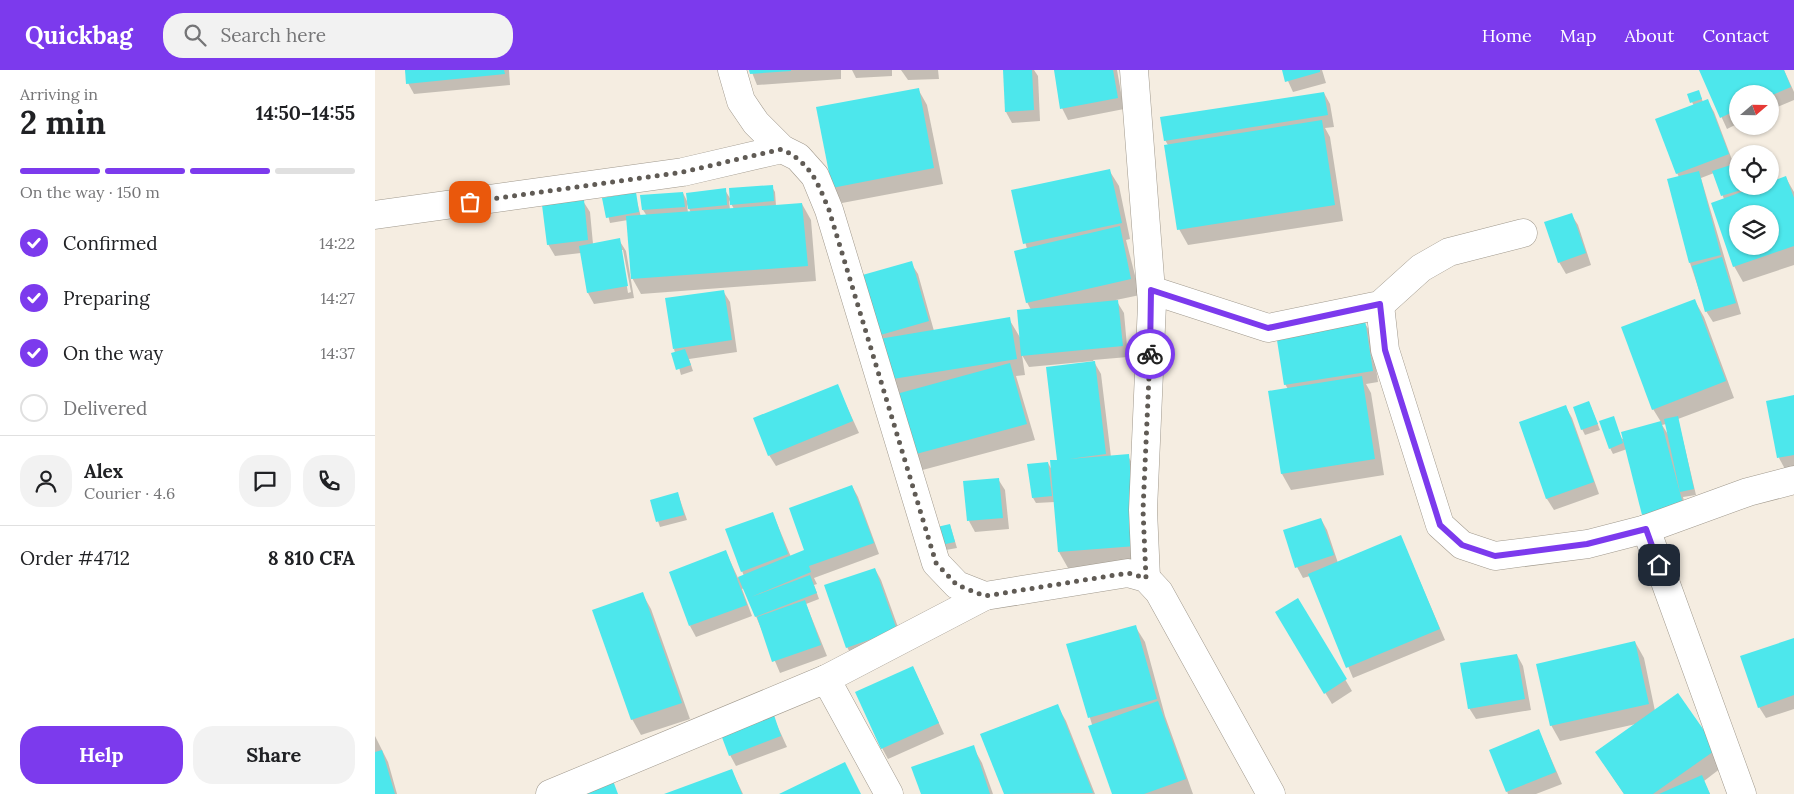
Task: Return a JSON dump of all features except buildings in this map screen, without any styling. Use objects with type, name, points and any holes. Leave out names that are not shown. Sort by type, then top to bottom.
[{"type":"street","points":[[732,70],[741,101],[756,123],[782,149],[797,157],[815,176],[829,210],[936,563],[957,585],[985,596]]},
{"type":"street","points":[[1134,70],[1152,304],[1143,510],[1146,578]]},
{"type":"street","points":[[375,215],[683,172],[782,149]]},
{"type":"street","points":[[1151,290],[1268,328],[1380,304],[1421,268],[1449,252],[1523,233]]},
{"type":"street","points":[[1380,304],[1385,350],[1440,525],[1462,545],[1495,556],[1587,544],[1646,529],[1748,492],[1794,480]]},
{"type":"street","points":[[1646,529],[1742,794]]},
{"type":"street","points":[[550,794],[827,679],[985,596],[1128,573],[1146,578],[1159,592],[1271,794]]},
{"type":"street","points":[[827,679],[889,794]]},
{"type":"way so far","points":[[470,202],[683,172],[782,149],[797,157],[815,176],[829,210],[936,563],[957,585],[985,596],[1128,573],[1146,578],[1143,510],[1150,354]]},
{"type":"route","points":[[1150,354],[1151,290],[1268,328],[1380,304],[1385,350],[1440,525],[1462,545],[1495,556],[1587,544],[1646,529],[1659,565]]}]
